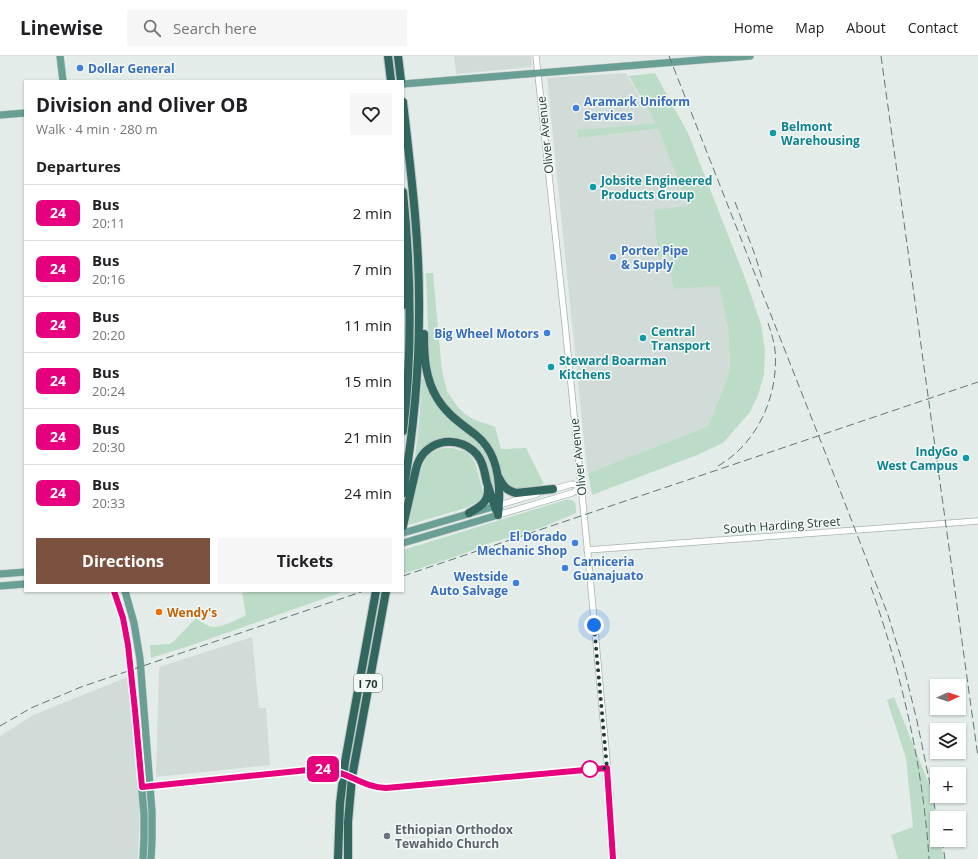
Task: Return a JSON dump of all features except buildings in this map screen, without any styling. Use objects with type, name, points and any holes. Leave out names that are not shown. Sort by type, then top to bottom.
[{"type":"highway","points":[[388,56],[391,77]]},
{"type":"highway","points":[[398,56],[400,77]]},
{"type":"highway","points":[[404,111],[423,290],[425,362],[429,381],[436,396],[446,410],[456,420],[477,436],[485,445],[493,459],[498,475],[506,488],[512,492],[519,493],[553,489]]},
{"type":"highway","points":[[404,204],[408,251],[410,306],[408,378],[404,420]]},
{"type":"highway","points":[[404,486],[412,433],[418,369],[420,315],[418,249]]},
{"type":"highway","points":[[404,523],[418,462],[424,452],[438,444],[447,442],[456,442],[477,454],[497,505]]},
{"type":"highway","points":[[498,475],[498,515]]},
{"type":"highway","points":[[469,513],[486,501],[488,484]]},
{"type":"highway","name":"I 70","points":[[338,859],[341,788],[376,592]]},
{"type":"highway","name":"I 70","points":[[348,859],[350,792],[385,595]]},
{"type":"main road","points":[[60,56],[62,80]]},
{"type":"main road","points":[[404,84],[750,56]]},
{"type":"main road","points":[[0,115],[24,113]]},
{"type":"main road","points":[[404,533],[497,505]]},
{"type":"main road","points":[[404,543],[498,515]]},
{"type":"main road","points":[[0,574],[24,572]]},
{"type":"main road","points":[[0,586],[24,584]]},
{"type":"main road","points":[[114,592],[123,618],[128,645],[135,710],[144,814],[143,859]]},
{"type":"main road","points":[[125,592],[134,623],[140,658],[152,820],[150,859]]},
{"type":"main road","points":[[144,833],[148,842],[146,859]]},
{"type":"street","name":"Oliver Avenue","points":[[536,56],[581,486],[610,794],[613,859]]},
{"type":"street","points":[[497,505],[572,484],[581,486]]},
{"type":"street","points":[[498,515],[572,493],[581,486]]},
{"type":"street","name":"South Harding Street","points":[[587,550],[978,521]]},
{"type":"shaded area","points":[[454,56],[531,56],[532,65],[531,67],[456,74]]},
{"type":"shaded area","points":[[626,73],[655,123],[577,130],[578,138],[658,129],[688,206],[659,257],[668,255],[673,289],[719,285],[728,328],[730,366],[728,376],[708,426],[588,473],[547,78]]},
{"type":"shaded area","points":[[252,637],[259,708],[266,708],[270,765],[156,777],[159,667]]},
{"type":"shaded area","points":[[130,676],[140,803],[138,859],[0,859],[0,736],[33,715]]},
{"type":"green space","points":[[655,73],[688,133],[745,278],[761,324],[765,351],[764,375],[758,395],[750,412],[723,443],[697,455],[592,495],[588,473],[708,426],[728,376],[730,366],[728,328],[719,286],[673,289],[668,256],[658,257],[654,210],[688,206],[658,129],[578,138],[577,130],[655,123],[629,76]]},
{"type":"green space","points":[[426,273],[433,273],[442,371],[447,391],[457,406],[466,415],[495,427],[501,449],[526,448],[544,484],[518,490],[509,487],[504,481],[495,453],[445,404],[437,391],[431,374],[429,359]]},
{"type":"green space","points":[[422,379],[425,379],[434,399],[482,445],[494,472],[498,494],[495,494],[485,461],[473,446],[428,445],[423,448],[417,458],[415,457]]},
{"type":"green space","points":[[444,448],[452,448],[468,452],[475,463],[483,491],[482,499],[465,508],[408,525],[422,466],[430,454]]},
{"type":"green space","points":[[565,500],[571,500],[575,503],[576,513],[548,525],[520,535],[493,542],[404,574],[404,550]]},
{"type":"green space","points":[[242,593],[340,593],[151,658],[150,645],[170,644],[196,618],[206,625],[216,627],[230,623],[246,615]]},
{"type":"green space","points":[[894,697],[930,787],[930,803],[934,803],[935,811],[930,811],[930,847],[941,847],[944,859],[898,859],[891,835],[913,827],[906,758],[887,700]]},
{"type":"railway","points":[[669,56],[888,615],[903,664],[917,721],[936,811]]},
{"type":"railway","points":[[881,56],[978,757]]},
{"type":"railway","points":[[735,202],[763,281]]},
{"type":"railway","points":[[718,466],[732,456],[755,431],[769,400],[775,367],[775,347],[768,323]]},
{"type":"railway","points":[[404,576],[978,382]]},
{"type":"railway","points":[[871,587],[892,654],[909,722],[922,790],[929,859]]},
{"type":"railway","points":[[0,726],[31,708],[81,687],[361,592]]},
{"type":"railway","points":[[943,847],[945,859]]},
{"type":"bus line","name":"24","points":[[114,592],[123,618],[128,645],[142,787],[318,769],[339,772],[368,785],[386,788],[607,768],[610,794],[613,859]]},
{"type":"place","name":"Dollar General","points":[[80,68]]},
{"type":"place","name":"Aramark Uniform Services","points":[[576,108]]},
{"type":"place","name":"Belmont Warehousing","points":[[773,133]]},
{"type":"place","name":"Jobsite Engineered Products Group","points":[[593,187]]},
{"type":"place","name":"Porter Pipe & Supply","points":[[613,257]]},
{"type":"place","name":"Big Wheel Motors","points":[[547,333]]},
{"type":"place","name":"Central Transport","points":[[643,338]]},
{"type":"place","name":"Steward Boarman Kitchens","points":[[551,367]]},
{"type":"place","name":"IndyGo West Campus","points":[[966,458]]},
{"type":"place","name":"El Dorado Mechanic Shop","points":[[575,543]]},
{"type":"place","name":"Carniceria Guanajuato","points":[[565,568]]},
{"type":"place","name":"Westside Auto Salvage","points":[[516,583]]},
{"type":"place","name":"Wendy's","points":[[159,612]]},
{"type":"place","name":"Ethiopian Orthodox Tewahido Church","points":[[387,836]]},
{"type":"route","points":[[590,769],[607,768],[594,625]]}]
